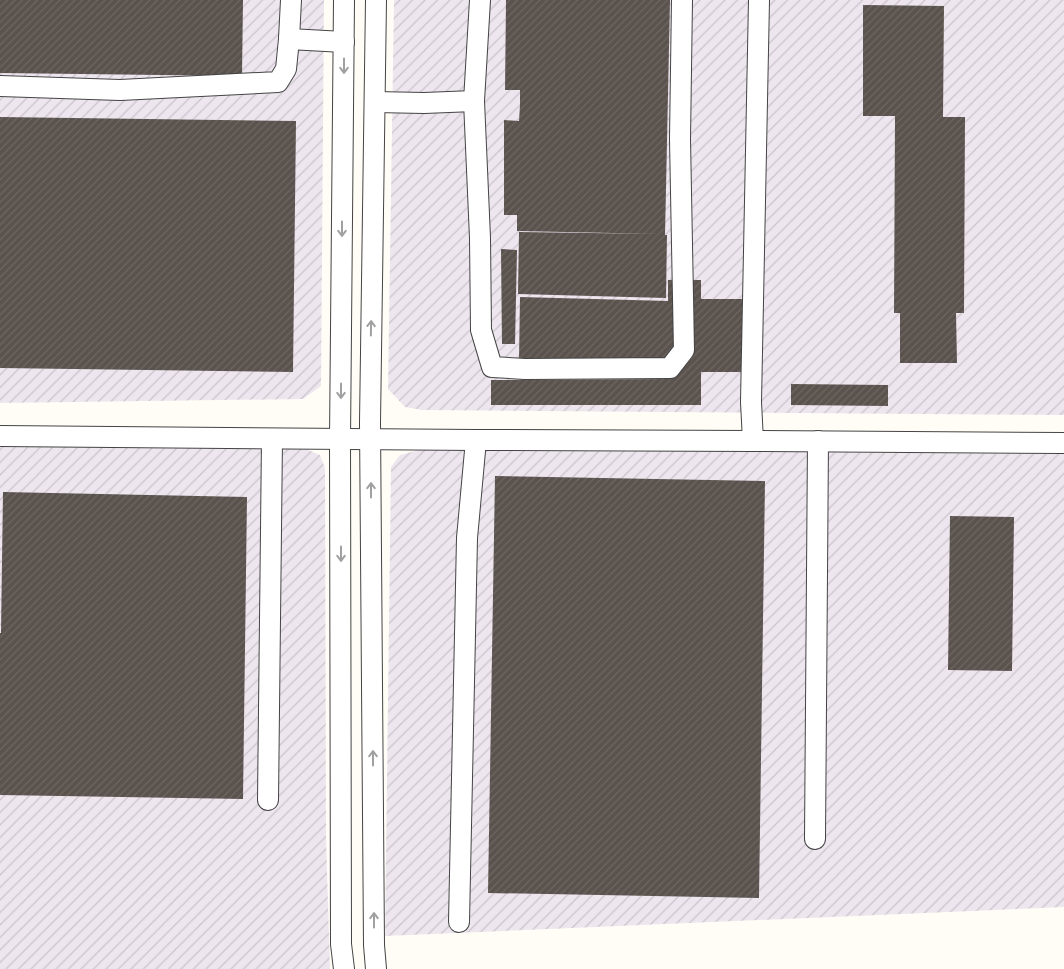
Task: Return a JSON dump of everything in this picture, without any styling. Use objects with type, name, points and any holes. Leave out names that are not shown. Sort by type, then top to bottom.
[{"type":"street","points":[[0,86],[120,90],[278,82],[286,69],[290,39],[291,0]]},
{"type":"street","points":[[344,0],[340,439],[341,944],[344,969]]},
{"type":"street","points":[[376,0],[370,440],[374,945],[376,969]]},
{"type":"street","points":[[480,0],[474,101],[480,238],[481,330],[492,366],[525,369],[670,368],[684,350],[680,139],[682,0]]},
{"type":"street","points":[[753,441],[751,402],[759,0]]},
{"type":"street","points":[[290,39],[344,42]]},
{"type":"street","points":[[375,102],[474,101]]},
{"type":"street","points":[[0,436],[370,440],[1064,443]]},
{"type":"street","points":[[268,800],[272,439]]},
{"type":"street","points":[[459,922],[467,538],[476,440]]},
{"type":"street","points":[[815,839],[818,441]]},
{"type":"shaded area","points":[[0,0],[324,0],[321,386],[303,399],[0,403]]},
{"type":"shaded area","points":[[394,0],[1064,0],[1064,415],[422,410],[405,407],[388,389]]},
{"type":"shaded area","points":[[0,446],[304,448],[320,455],[325,468],[326,838],[330,969],[0,969]]},
{"type":"shaded area","points":[[423,449],[1064,454],[1064,907],[385,936],[391,467],[400,455]]},
{"type":"building","points":[[0,0],[243,0],[242,76],[0,73]]},
{"type":"building","points":[[506,0],[670,0],[665,235],[667,235],[666,298],[518,294],[519,232],[661,234],[517,231],[517,215],[504,215],[504,120],[519,121],[520,105],[520,90],[505,90]]},
{"type":"building","points":[[863,5],[944,6],[943,117],[965,117],[964,313],[956,313],[957,363],[900,363],[900,313],[894,313],[895,116],[863,116]]},
{"type":"building","points":[[0,117],[296,121],[293,372],[0,368]]},
{"type":"building","points":[[501,249],[517,250],[515,344],[502,344]]},
{"type":"building","points":[[668,280],[701,280],[701,299],[747,299],[747,372],[701,372],[701,405],[491,405],[491,380],[668,379],[668,364],[519,360],[520,297],[668,301]]},
{"type":"building","points":[[791,384],[888,385],[888,406],[791,405]]},
{"type":"building","points":[[495,476],[765,481],[759,898],[488,893]]},
{"type":"building","points":[[3,492],[247,497],[243,799],[0,795],[0,633]]},
{"type":"building","points":[[950,516],[1014,517],[1012,671],[948,670]]}]
